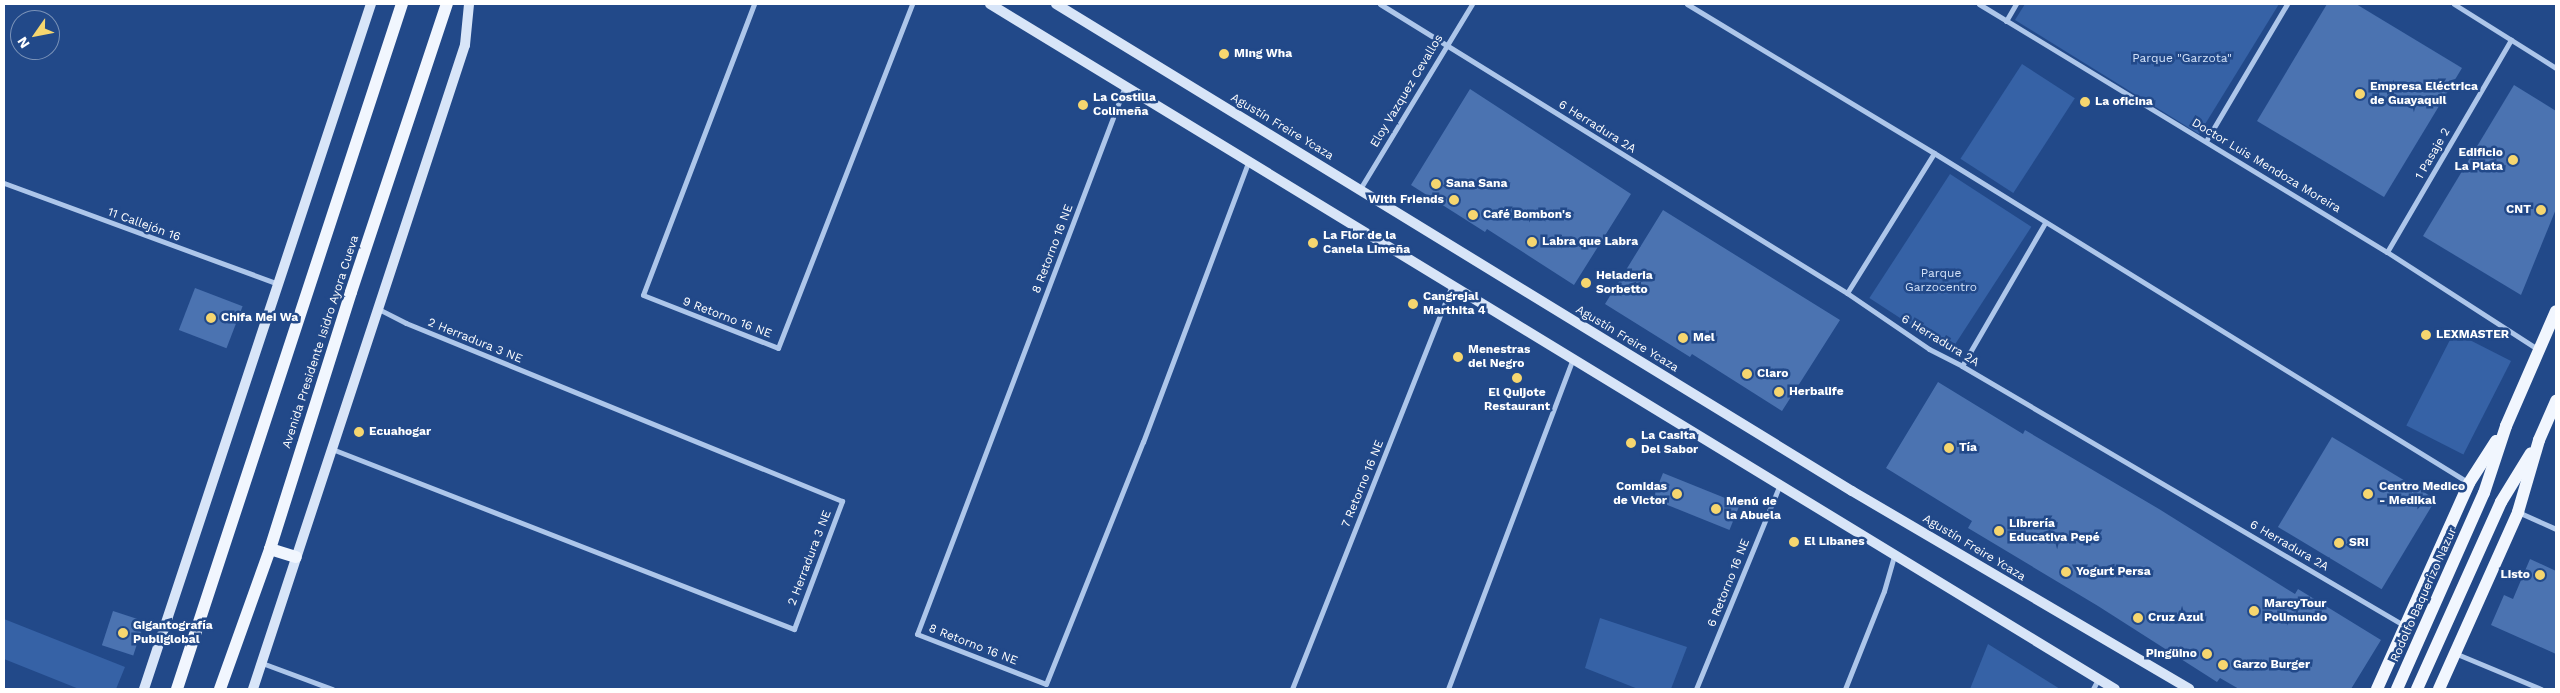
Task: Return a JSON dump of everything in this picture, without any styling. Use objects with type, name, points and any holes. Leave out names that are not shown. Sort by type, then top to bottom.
[{"type":"main road","points":[[144,689],[371,4]]},
{"type":"main road","points":[[177,689],[402,4]]},
{"type":"main road","name":"Avenida Presidente Isidro Ayora Cueva","points":[[220,689],[270,549],[351,292],[447,4]]},
{"type":"main road","points":[[253,689],[465,45],[469,4]]},
{"type":"main road","points":[[990,4],[2115,689]]},
{"type":"main road","name":"Agustín Freire Ycaza","points":[[1056,4],[1844,486],[2189,689]]},
{"type":"main road","points":[[2377,689],[2469,483],[2506,426],[2556,311]]},
{"type":"main road","points":[[2439,689],[2518,512],[2539,440],[2556,401]]},
{"type":"main road","name":"Rodolfo Baquerizo Nazur","points":[[2397,689],[2484,493],[2506,426]]},
{"type":"main road","points":[[2417,689],[2501,502],[2539,440]]},
{"type":"main road","points":[[270,549],[296,557]]},
{"type":"street","name":"9 Retorno 16 NE","points":[[754,4],[643,295],[778,348],[912,4]]},
{"type":"street","name":"6 Herradura 2A","points":[[1380,4],[1847,292],[1929,349],[1962,366],[2405,626]]},
{"type":"street","name":"Eloy Vazquez Cevallos","points":[[1360,189],[1472,4]]},
{"type":"street","points":[[1688,4],[1934,153],[2469,483]]},
{"type":"street","name":"Doctor Luis Mendoza Moreira","points":[[1979,4],[2387,252],[2539,350]]},
{"type":"street","points":[[2006,21],[2016,4]]},
{"type":"street","points":[[2206,141],[2287,4]]},
{"type":"street","points":[[2454,4],[2556,68]]},
{"type":"street","name":"1 Pasaje 2","points":[[2387,252],[2511,40]]},
{"type":"street","name":"8 Retorno 16 NE","points":[[1125,86],[917,634],[1046,684],[1143,442],[1248,161]]},
{"type":"street","points":[[1847,292],[1934,153]]},
{"type":"street","name":"11 Callejón 16","points":[[4,183],[278,284]]},
{"type":"street","points":[[1962,366],[2045,223]]},
{"type":"street","name":"7 Retorno 16 NE","points":[[1292,689],[1452,285]]},
{"type":"street","name":"2 Herradura 3 NE","points":[[332,449],[358,457],[794,629],[842,501],[406,324],[378,308]]},
{"type":"street","points":[[1448,689],[1573,359]]},
{"type":"street","name":"6 Retorno 16 NE","points":[[1696,689],[1780,484]]},
{"type":"street","points":[[2518,512],[2556,529]]},
{"type":"street","points":[[1845,689],[1884,591],[1894,555]]},
{"type":"street","points":[[2455,653],[2541,689]]},
{"type":"street","points":[[262,662],[332,689]]},
{"type":"street","points":[[2093,689],[2098,679]]},
{"type":"green space","name":"Parque \"Garzota\"","points":[[2025,4],[2279,4],[2199,134],[2015,20]]},
{"type":"green space","points":[[2022,64],[2075,98],[2013,193],[1960,159]]},
{"type":"green space","name":"Parque Garzocentro","points":[[1950,174],[2031,227],[1951,351],[1869,298]]},
{"type":"green space","points":[[2454,332],[2511,361],[2463,455],[2406,426]]},
{"type":"green space","points":[[1600,618],[1687,647],[1671,689],[1638,689],[1585,668]]},
{"type":"green space","points":[[4,619],[125,667],[116,689],[79,689],[4,659]]},
{"type":"green space","points":[[1988,644],[2060,689],[1970,689]]},
{"type":"building","name":"Empresa Eléctrica de Guayaquil","points":[[2327,4],[2356,4],[2462,68],[2384,197],[2257,121]]},
{"type":"building","name":"Edificio La Plata","points":[[2514,85],[2556,111],[2556,209],[2521,295],[2423,236]]},
{"type":"building","points":[[1470,89],[1631,194],[1574,285],[1487,229],[1485,232],[1411,185]]},
{"type":"building","points":[[1663,210],[1840,320],[1782,411],[1692,354],[1690,357],[1605,304]]},
{"type":"building","name":"Chifa Mei Wa","points":[[195,288],[243,306],[226,348],[179,330]]},
{"type":"building","points":[[1938,382],[2023,434],[2025,430],[2159,509],[2295,594],[2298,589],[2381,640],[2351,689],[2239,689],[2220,678],[2217,682],[2098,606],[1968,528],[1972,521],[1886,468]]},
{"type":"building","points":[[2332,437],[2436,499],[2382,589],[2278,527]]},
{"type":"building","points":[[1663,473],[1740,504],[1729,530],[1653,499]]},
{"type":"building","points":[[2530,559],[2556,571],[2556,654],[2491,625],[2504,595],[2513,599]]},
{"type":"building","name":"Gigantografía Publiglobal","points":[[113,611],[144,621],[133,655],[102,645]]},
{"type":"place","name":"Ming Wha","points":[[1224,54]]},
{"type":"place","name":"Empresa Eléctrica de Guayaquil","points":[[2360,94]]},
{"type":"place","name":"La oficina","points":[[2085,102]]},
{"type":"place","name":"La Costilla Colimeña","points":[[1083,105]]},
{"type":"place","name":"Edificio La Plata","points":[[2513,160]]},
{"type":"place","name":"Sana Sana","points":[[1436,184]]},
{"type":"place","name":"With Friends","points":[[1454,200]]},
{"type":"place","name":"CNT","points":[[2541,210]]},
{"type":"place","name":"Café Bombon's","points":[[1473,215]]},
{"type":"place","name":"Labra que Labra","points":[[1532,242]]},
{"type":"place","name":"La Flor de la Canela Limeña","points":[[1313,243]]},
{"type":"place","name":"Heladeria Sorbetto","points":[[1586,283]]},
{"type":"place","name":"Cangrejal Marthita 4","points":[[1413,304]]},
{"type":"place","name":"Chifa Mei Wa","points":[[211,318]]},
{"type":"place","name":"LEXMASTER","points":[[2426,335]]},
{"type":"place","name":"Mel","points":[[1683,338]]},
{"type":"place","name":"Menestras del Negro","points":[[1458,357]]},
{"type":"place","name":"Claro","points":[[1747,374]]},
{"type":"place","name":"El Quijote Restaurant","points":[[1517,378]]},
{"type":"place","name":"Herbalife","points":[[1779,392]]},
{"type":"place","name":"Ecuahogar","points":[[359,432]]},
{"type":"place","name":"La Casita Del Sabor","points":[[1631,443]]},
{"type":"place","name":"Tía","points":[[1949,448]]},
{"type":"place","name":"Comidas de Victor","points":[[1677,494]]},
{"type":"place","name":"Centro Medico - Medikal","points":[[2368,494]]},
{"type":"place","name":"Menú de la Abuela","points":[[1716,509]]},
{"type":"place","name":"Librería Educativa Pepé","points":[[1999,531]]},
{"type":"place","name":"El Libanes","points":[[1794,542]]},
{"type":"place","name":"SRI","points":[[2339,543]]},
{"type":"place","name":"Yogurt Persa","points":[[2066,572]]},
{"type":"place","name":"Listo","points":[[2540,575]]},
{"type":"place","name":"MarcyTour Polimundo","points":[[2254,611]]},
{"type":"place","name":"Cruz Azul","points":[[2138,618]]},
{"type":"place","name":"Gigantografía Publiglobal","points":[[123,633]]},
{"type":"place","name":"Pingüino","points":[[2207,654]]},
{"type":"place","name":"Garzo Burger","points":[[2223,665]]}]
